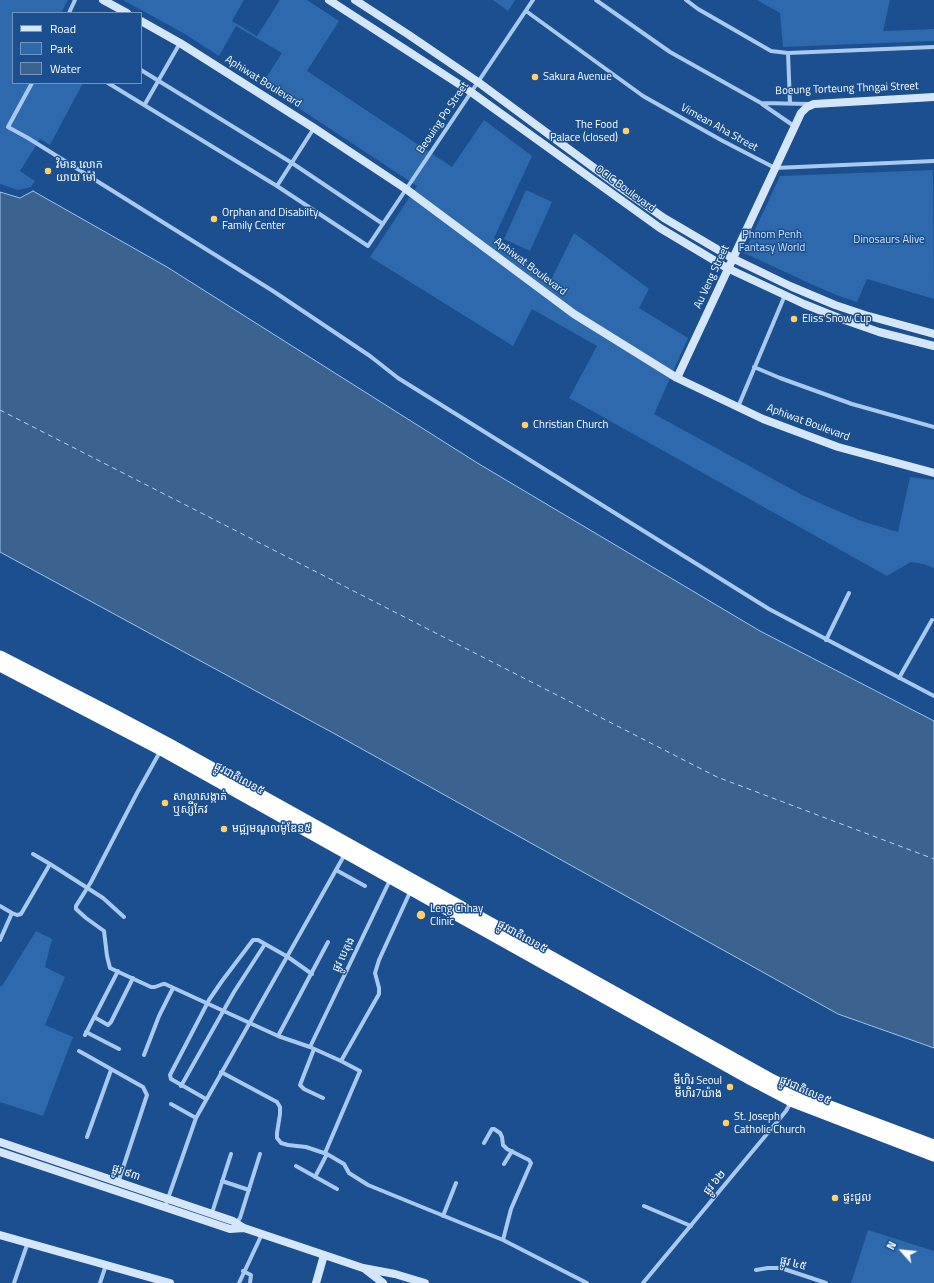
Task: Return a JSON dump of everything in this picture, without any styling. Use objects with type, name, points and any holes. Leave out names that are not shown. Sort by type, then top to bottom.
[{"type":"highway","name":"ផ្លូវជាតិលេខ៥","points":[[0,656],[112,713],[393,875],[794,1096],[934,1156]]},
{"type":"highway","name":"ផ្លូវជាតិលេខ៥","points":[[0,666],[348,849]]},
{"type":"highway","name":"ផ្លូវជាតិលេខ៥","points":[[794,1096],[824,1104],[934,1145]]},
{"type":"street","points":[[70,12],[76,0]]},
{"type":"street","points":[[103,0],[124,12]]},
{"type":"street","name":"OCIC Boulevard","points":[[329,0],[471,92],[660,228],[728,268],[785,295],[839,318],[879,332],[934,346]]},
{"type":"street","name":"OCIC Boulevard","points":[[354,0],[478,82],[664,218],[732,258],[834,305],[934,334]]},
{"type":"street","name":"Beouing Po Street","points":[[277,186],[368,246],[533,0]]},
{"type":"street","name":"Boeung Torteung Thngai Street","points":[[596,0],[670,52],[761,103],[794,126]]},
{"type":"street","points":[[686,0],[771,51],[788,53],[934,48]]},
{"type":"street","name":"Vimean Aha Street","points":[[526,10],[642,96],[764,164],[775,168],[934,161]]},
{"type":"street","name":"Aphiwat Boulevard","points":[[142,22],[180,43],[314,128],[406,189],[574,314],[677,378],[763,419],[838,447],[934,473]]},
{"type":"street","points":[[145,104],[180,43]]},
{"type":"street","points":[[788,53],[790,104]]},
{"type":"street","points":[[142,71],[292,163],[383,224]]},
{"type":"street","points":[[31,84],[8,127],[267,287],[370,356],[398,378],[769,609],[934,696]]},
{"type":"street","points":[[110,84],[145,104],[277,186],[314,128]]},
{"type":"street","name":"Boeung Torteung Thngai Street","points":[[761,103],[814,104],[934,97]]},
{"type":"street","name":"Au Veng Street","points":[[677,378],[794,126],[801,113],[807,107],[814,104]]},
{"type":"street","points":[[738,407],[785,295]]},
{"type":"street","points":[[754,367],[852,404],[934,427]]},
{"type":"street","points":[[826,640],[849,593]]},
{"type":"street","points":[[899,678],[932,620]]},
{"type":"street","points":[[161,750],[76,907],[86,918],[104,931],[109,967],[155,987],[163,984],[173,988],[278,1036],[312,1048],[360,1071],[315,1177]]},
{"type":"street","points":[[164,1207],[196,1118],[348,849]]},
{"type":"street","points":[[33,854],[103,898],[124,917]]},
{"type":"street","points":[[0,906],[12,913],[18,915],[20,914],[50,864]]},
{"type":"street","points":[[336,870],[365,886]]},
{"type":"street","name":"ផ្លូវ បេតុង","points":[[323,1098],[304,1089],[300,1085],[312,1048],[393,875]]},
{"type":"street","points":[[341,1061],[379,994],[375,973],[379,960],[414,886]]},
{"type":"street","points":[[0,940],[12,913]]},
{"type":"street","points":[[206,1099],[181,1086],[171,1079],[170,1075],[207,1004],[222,981],[253,940],[258,940],[266,944],[312,974]]},
{"type":"street","points":[[278,1036],[328,942]]},
{"type":"street","points":[[181,1086],[222,1011],[266,944]]},
{"type":"street","points":[[118,972],[85,1033],[118,1049]]},
{"type":"street","points":[[94,1017],[108,1025],[134,978]]},
{"type":"street","points":[[144,1055],[159,1016],[173,988]]},
{"type":"street","points":[[79,1052],[143,1087],[147,1095],[115,1191]]},
{"type":"street","points":[[87,1137],[111,1070]]},
{"type":"street","points":[[221,1072],[277,1102],[280,1108],[277,1138],[281,1142],[288,1145],[306,1147],[326,1153],[344,1164],[349,1173],[368,1185],[503,1240],[587,1283]]},
{"type":"street","name":"ផ្លូវ ៦២","points":[[643,1283],[786,1111],[794,1096]]},
{"type":"street","points":[[171,1104],[196,1118]]},
{"type":"street","points":[[484,1143],[492,1129],[494,1129],[500,1133],[503,1145],[529,1160],[531,1163],[511,1210],[503,1240]]},
{"type":"street","name":"ផ្លូវ ៩៣","points":[[0,1142],[212,1213],[244,1228],[363,1268],[395,1274],[425,1283]]},
{"type":"street","points":[[504,1164],[512,1151]]},
{"type":"street","name":"ផ្លូវ ៩៣","points":[[0,1152],[230,1229],[244,1228]]},
{"type":"street","points":[[212,1213],[231,1154]]},
{"type":"street","points":[[236,1223],[240,1218],[260,1154]]},
{"type":"street","points":[[296,1166],[337,1189]]},
{"type":"street","points":[[222,1181],[249,1190]]},
{"type":"street","points":[[443,1216],[456,1184]]},
{"type":"street","points":[[644,1206],[691,1226]]},
{"type":"street","points":[[239,1283],[262,1234]]},
{"type":"street","points":[[0,1235],[170,1283]]},
{"type":"street","points":[[14,1283],[28,1242]]},
{"type":"street","points":[[316,1283],[324,1254]]},
{"type":"street","points":[[100,1283],[106,1265]]},
{"type":"street","points":[[363,1268],[383,1283]]},
{"type":"street","name":"ផ្លូវ ៤៥","points":[[756,1270],[781,1268],[826,1283]]},
{"type":"street","points":[[244,1271],[251,1276],[250,1283]]},
{"type":"street","points":[[388,1283],[395,1274]]},
{"type":"green space","points":[[0,0],[68,0],[62,12],[12,12],[12,84],[82,84],[50,145],[40,139],[20,171],[35,181],[31,187],[18,190],[0,184]]},
{"type":"green space","points":[[123,0],[244,0],[232,21],[257,36],[280,0],[307,0],[339,21],[307,71],[452,167],[484,120],[532,156],[494,238],[550,282],[574,233],[649,289],[639,308],[688,338],[654,414],[804,496],[861,521],[898,532],[910,477],[934,480],[934,568],[911,562],[887,576],[569,398],[597,346],[532,309],[513,346],[370,257],[417,186],[262,84],[282,53],[236,26],[219,56],[185,34]]},
{"type":"green space","points":[[493,0],[515,0],[508,11]]},
{"type":"green space","points":[[757,0],[890,0],[883,31],[934,29],[934,41],[783,47],[780,13]]},
{"type":"green space","points":[[933,170],[934,299],[867,279],[857,302],[811,284],[744,253],[780,176]]},
{"type":"green space","points":[[526,190],[552,202],[530,251],[504,239]]},
{"type":"green space","points":[[36,931],[52,939],[45,967],[65,977],[45,1025],[73,1037],[43,1116],[0,1102],[0,986],[2,986]]},
{"type":"green space","points":[[868,1230],[934,1251],[934,1283],[851,1283]]},
{"type":"water","points":[[33,191],[167,267],[479,464],[760,631],[934,721],[934,1048],[838,1014],[335,734],[0,552],[0,192],[20,198]]},
{"type":"ferry route","points":[[0,410],[717,777],[934,859]]},
{"type":"place","name":"Sakura Avenue","points":[[535,77]]},
{"type":"place","name":"The Food Palace (closed)","points":[[626,131]]},
{"type":"place","name":"វិមាន លោក យាយ ម៉ៅ","points":[[48,171]]},
{"type":"place","name":"Orphan and Disabilty Family Center","points":[[214,219]]},
{"type":"place","name":"Eliss Snow Cup","points":[[794,319]]},
{"type":"place","name":"Christian Church","points":[[525,425]]},
{"type":"place","name":"សាលាសង្កាត់ ឬស្សីកែវ","points":[[165,803]]},
{"type":"place","name":"មជ្ឍមណ្ឌលម៉ូឌែន៥","points":[[224,829]]},
{"type":"place","name":"Leng Chhay Clinic","points":[[421,915]]},
{"type":"place","name":"មីហិរ Seoul មីហិរ7យ៉ាង","points":[[730,1087]]},
{"type":"place","name":"St. Joseph Catholic Church","points":[[726,1123]]},
{"type":"place","name":"ផ្ទះជួល","points":[[835,1198]]},
{"type":"park label","name":"Dinosaurs Alive","points":[[889,240]]},
{"type":"park label","name":"Phnom Penh Fantasy World","points":[[772,241]]}]
